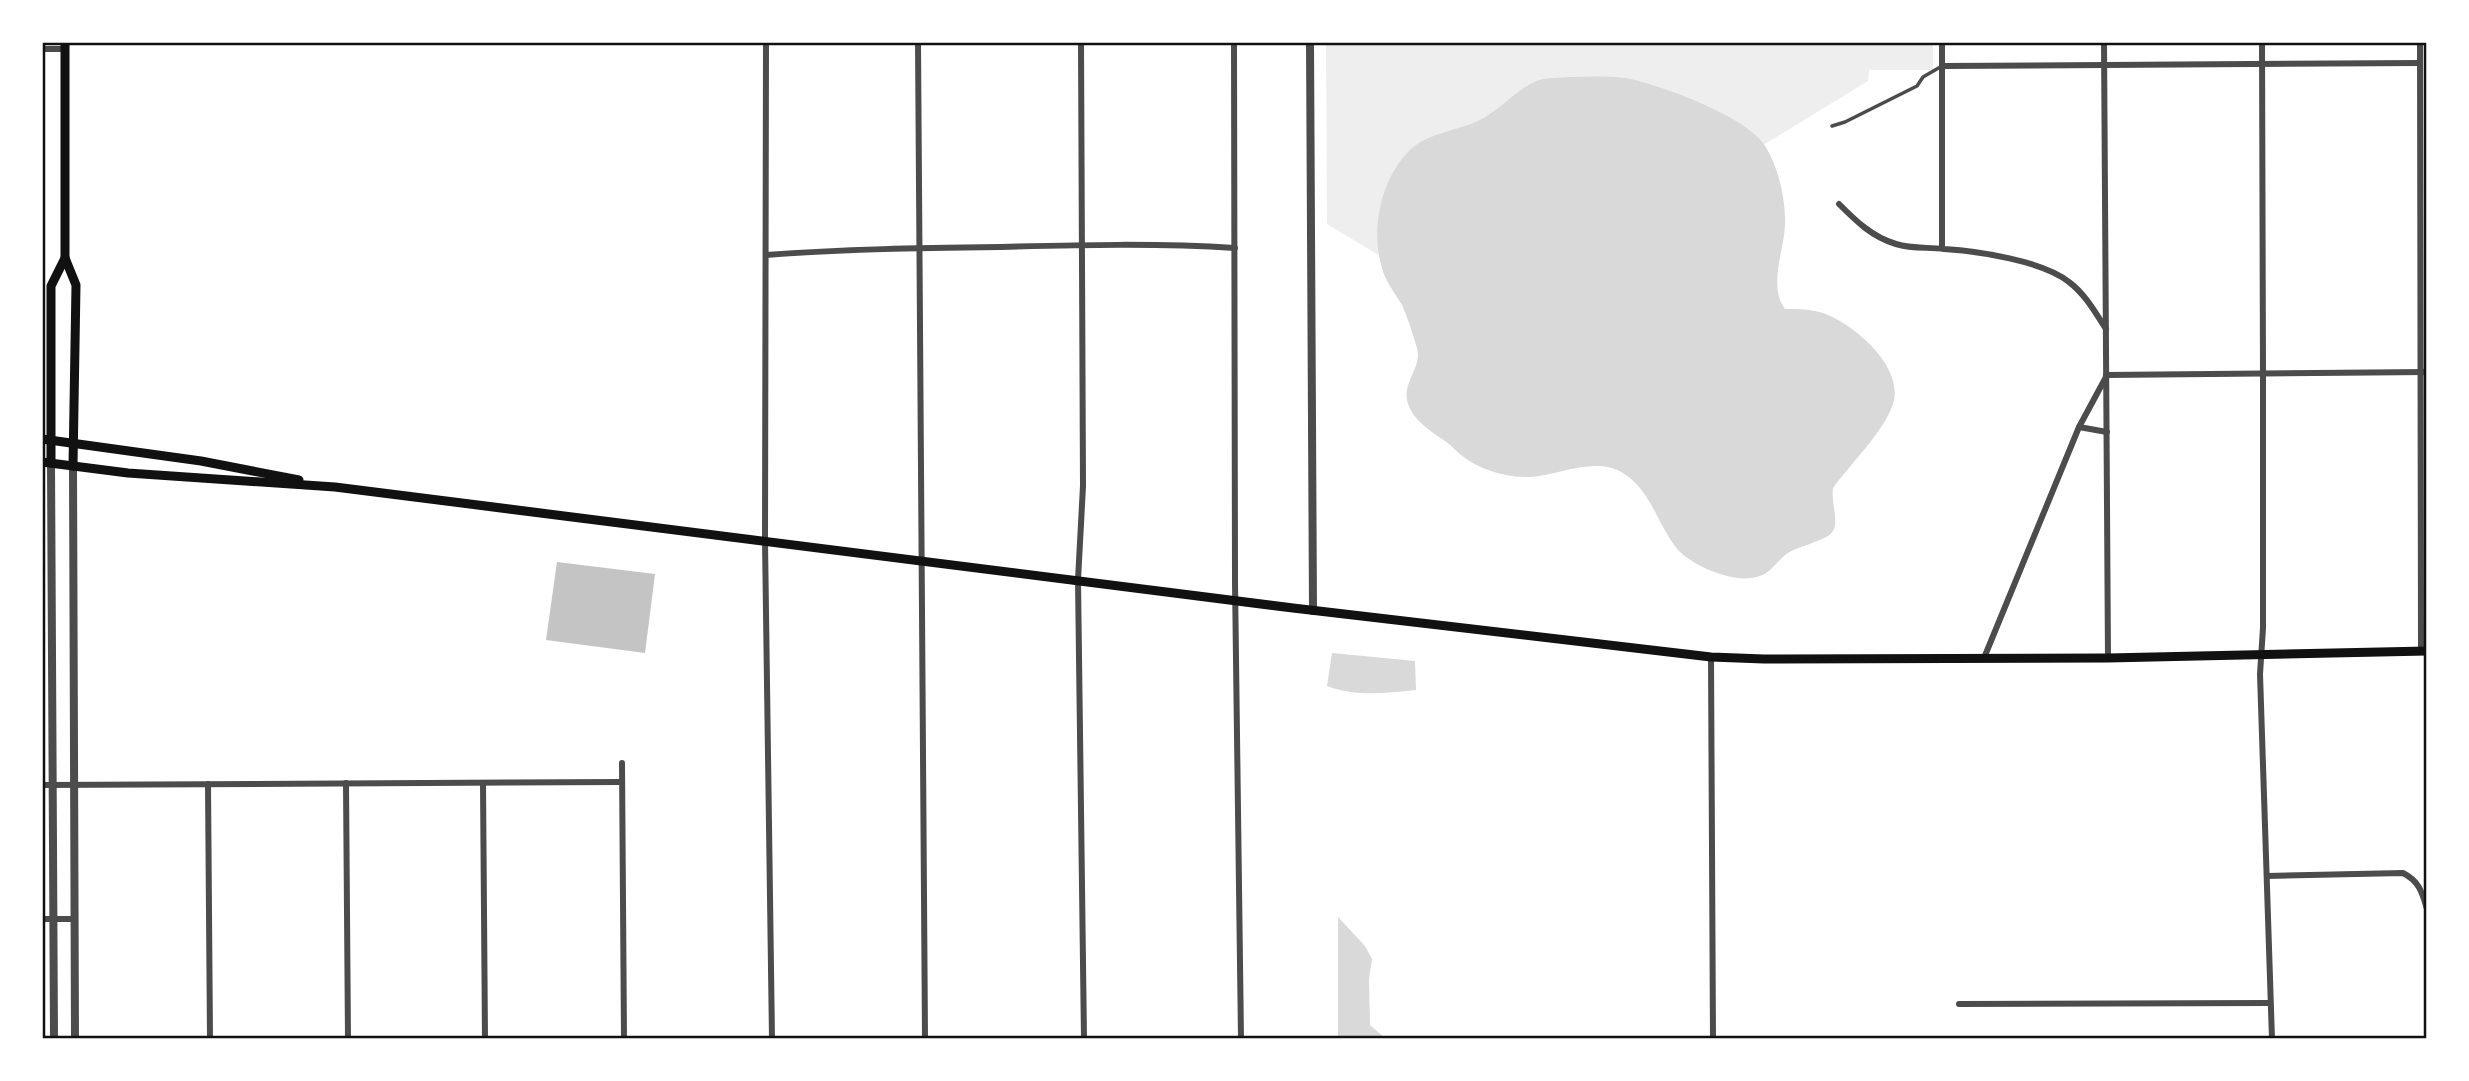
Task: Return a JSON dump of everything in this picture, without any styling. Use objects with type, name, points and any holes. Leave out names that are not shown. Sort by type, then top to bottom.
[{"type":"main road","points":[[65,45],[65,258],[76,285],[73,466]]},
{"type":"main road","points":[[65,258],[51,286],[47,462],[128,473],[335,487],[1313,611],[1711,657],[2108,658],[2424,651]]},
{"type":"main road","points":[[47,440],[201,461],[335,487]]},
{"type":"street","points":[[766,42],[765,541],[772,1039]]},
{"type":"street","points":[[918,42],[925,1039]]},
{"type":"street","points":[[1081,42],[1083,486],[1078,580],[1084,1039]]},
{"type":"street","points":[[1234,42],[1241,1039]]},
{"type":"street","points":[[1310,42],[1313,611]]},
{"type":"street","points":[[1942,42],[1942,248]]},
{"type":"street","points":[[2104,42],[2108,658]]},
{"type":"street","points":[[2262,42],[2262,655],[2272,1039]]},
{"type":"street","points":[[2420,42],[2424,651]]},
{"type":"street","points":[[42,49],[65,45]]},
{"type":"street","points":[[1942,66],[2420,63]]},
{"type":"street","points":[[1839,204],[1874,234],[1896,244],[1971,252],[2051,271],[2069,282],[2087,300],[2106,329]]},
{"type":"street","points":[[766,255],[835,249],[1082,245],[1172,244],[1235,248]]},
{"type":"street","points":[[2106,375],[2424,372]]},
{"type":"street","points":[[1984,658],[2079,427],[2106,375]]},
{"type":"street","points":[[2079,427],[2107,432]]},
{"type":"street","points":[[47,462],[54,1039]]},
{"type":"street","points":[[73,466],[75,1039]]},
{"type":"street","points":[[1711,657],[1713,1039]]},
{"type":"street","points":[[622,763],[624,1039]]},
{"type":"street","points":[[42,785],[622,782]]},
{"type":"street","points":[[346,783],[348,1039]]},
{"type":"street","points":[[483,783],[485,1039]]},
{"type":"street","points":[[208,784],[210,1039]]},
{"type":"street","points":[[2267,876],[2403,873],[2413,878],[2420,887],[2427,909]]},
{"type":"street","points":[[42,919],[75,919]]},
{"type":"street","points":[[1959,1004],[2270,1003]]},
{"type":"lane","points":[[1832,126],[1917,86],[1923,77],[1942,66]]},
{"type":"shaded area","points":[[1326,42],[1933,42],[1933,70],[1869,70],[1868,81],[1691,189],[1420,280],[1327,224]]},
{"type":"shaded area","points":[[1619,77],[1650,84],[1704,104],[1753,133],[1763,143],[1777,172],[1784,205],[1785,225],[1777,279],[1780,300],[1785,309],[1823,313],[1849,327],[1874,349],[1891,376],[1895,390],[1888,415],[1833,488],[1834,529],[1826,537],[1789,552],[1764,575],[1751,578],[1728,576],[1705,568],[1685,556],[1671,540],[1641,489],[1623,473],[1601,466],[1530,477],[1494,472],[1461,455],[1421,423],[1410,408],[1407,390],[1418,354],[1402,305],[1383,273],[1377,237],[1381,205],[1392,175],[1417,144],[1478,121],[1534,82],[1547,78]]},
{"type":"shaded area","points":[[1332,653],[1415,661],[1416,690],[1360,693],[1327,686]]},
{"type":"shaded area","points":[[1338,917],[1365,946],[1372,959],[1369,979],[1370,1025],[1386,1039],[1338,1039]]},
{"type":"building","points":[[557,562],[655,574],[645,653],[546,640]]}]
